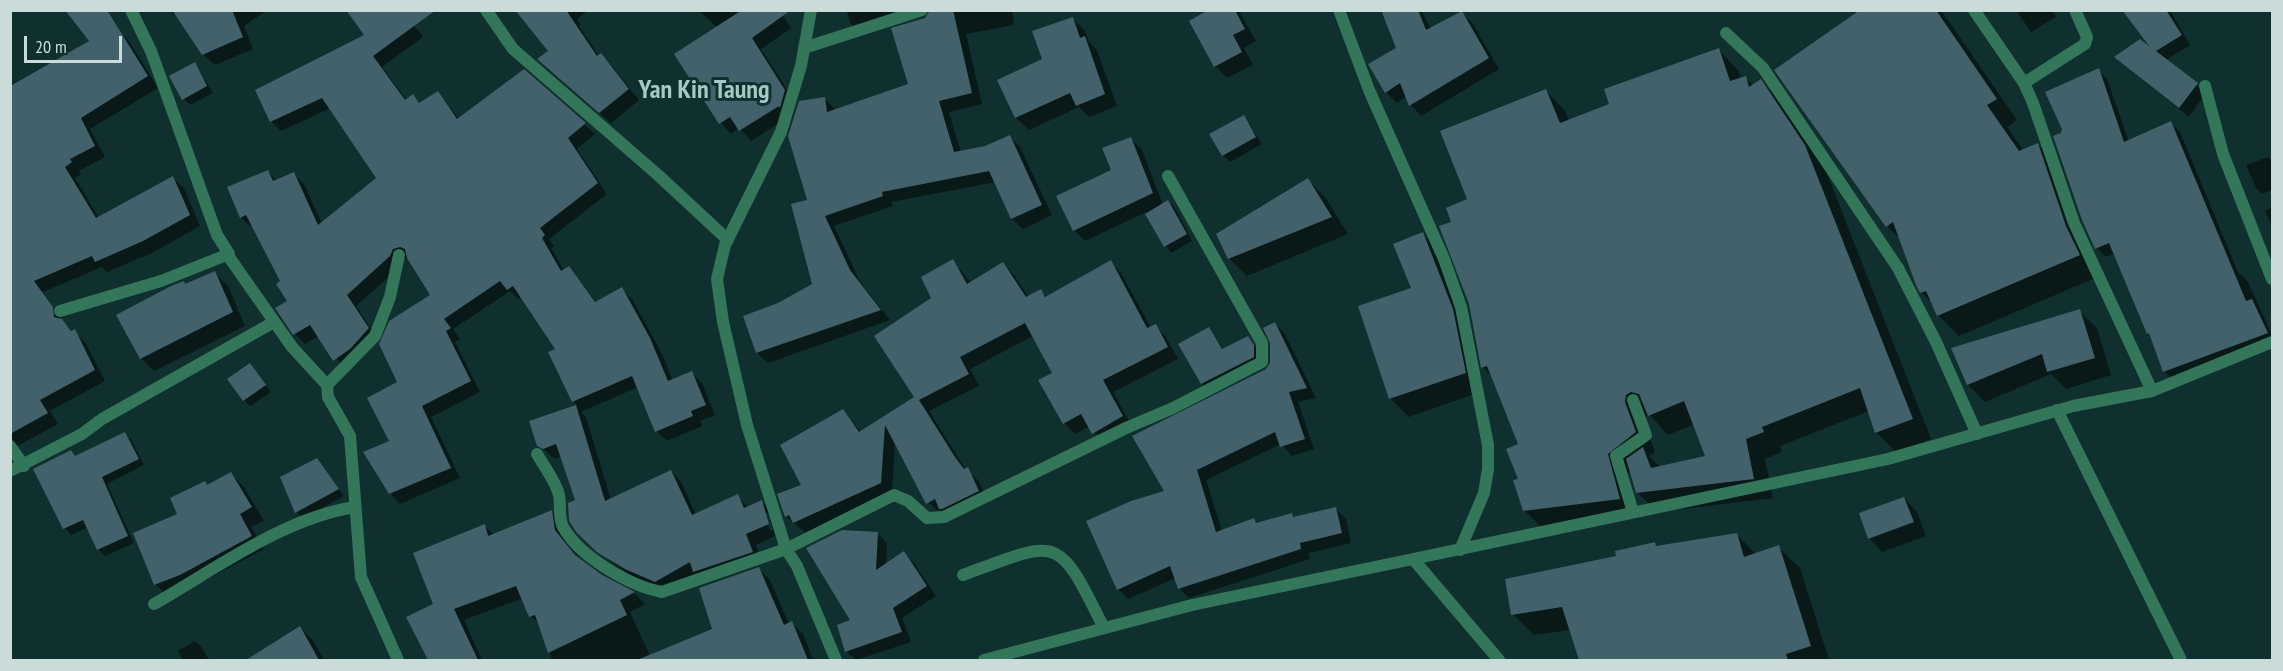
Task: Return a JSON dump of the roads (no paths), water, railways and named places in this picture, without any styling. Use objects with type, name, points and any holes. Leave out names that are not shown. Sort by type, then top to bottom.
[{"type":"street","points":[[131,10],[151,51],[217,235],[229,257],[292,347],[327,385],[328,397],[350,436],[361,577],[366,593],[398,660]]},
{"type":"street","points":[[486,10],[513,49],[658,175],[728,240]]},
{"type":"street","points":[[811,10],[804,48],[781,132],[728,240],[717,279],[723,322],[747,425],[786,549],[798,566],[836,660]]},
{"type":"street","points":[[804,48],[922,10]]},
{"type":"street","points":[[1339,10],[1369,90],[1444,260],[1461,307],[1488,445],[1488,469],[1484,493],[1460,550]]},
{"type":"street","points":[[1974,10],[2024,83],[2074,224],[2152,391]]},
{"type":"street","points":[[2024,83],[2085,44],[2087,37],[2075,10]]},
{"type":"street","points":[[1726,33],[1763,68],[1898,268],[1936,342],[1977,434]]},
{"type":"street","points":[[2205,86],[2223,154],[2272,279]]},
{"type":"street","points":[[537,454],[559,494],[563,527],[572,539],[613,572],[643,588],[662,592],[786,549],[894,495],[908,501],[927,518],[944,518],[1126,428],[1173,408],[1262,362],[1263,343],[1168,176]]},
{"type":"street","points":[[60,311],[161,281],[229,254]]},
{"type":"street","points":[[327,385],[375,336],[390,297],[399,255]]},
{"type":"street","points":[[10,471],[24,466],[274,322]]},
{"type":"street","points":[[984,660],[1192,605],[1888,459],[2057,410],[2152,391],[2272,342]]},
{"type":"street","points":[[1633,512],[1616,456],[1646,435],[1634,400]]},
{"type":"street","points":[[2057,410],[2181,660]]},
{"type":"street","points":[[10,446],[24,466]]},
{"type":"street","points":[[154,604],[287,528],[328,511],[355,507]]},
{"type":"street","points":[[963,575],[1020,554],[1044,549],[1057,552],[1078,576],[1104,628]]},
{"type":"street","points":[[1413,559],[1499,660]]},
{"type":"district","name":"Yan Kin Taung","points":[[704,91]]}]
